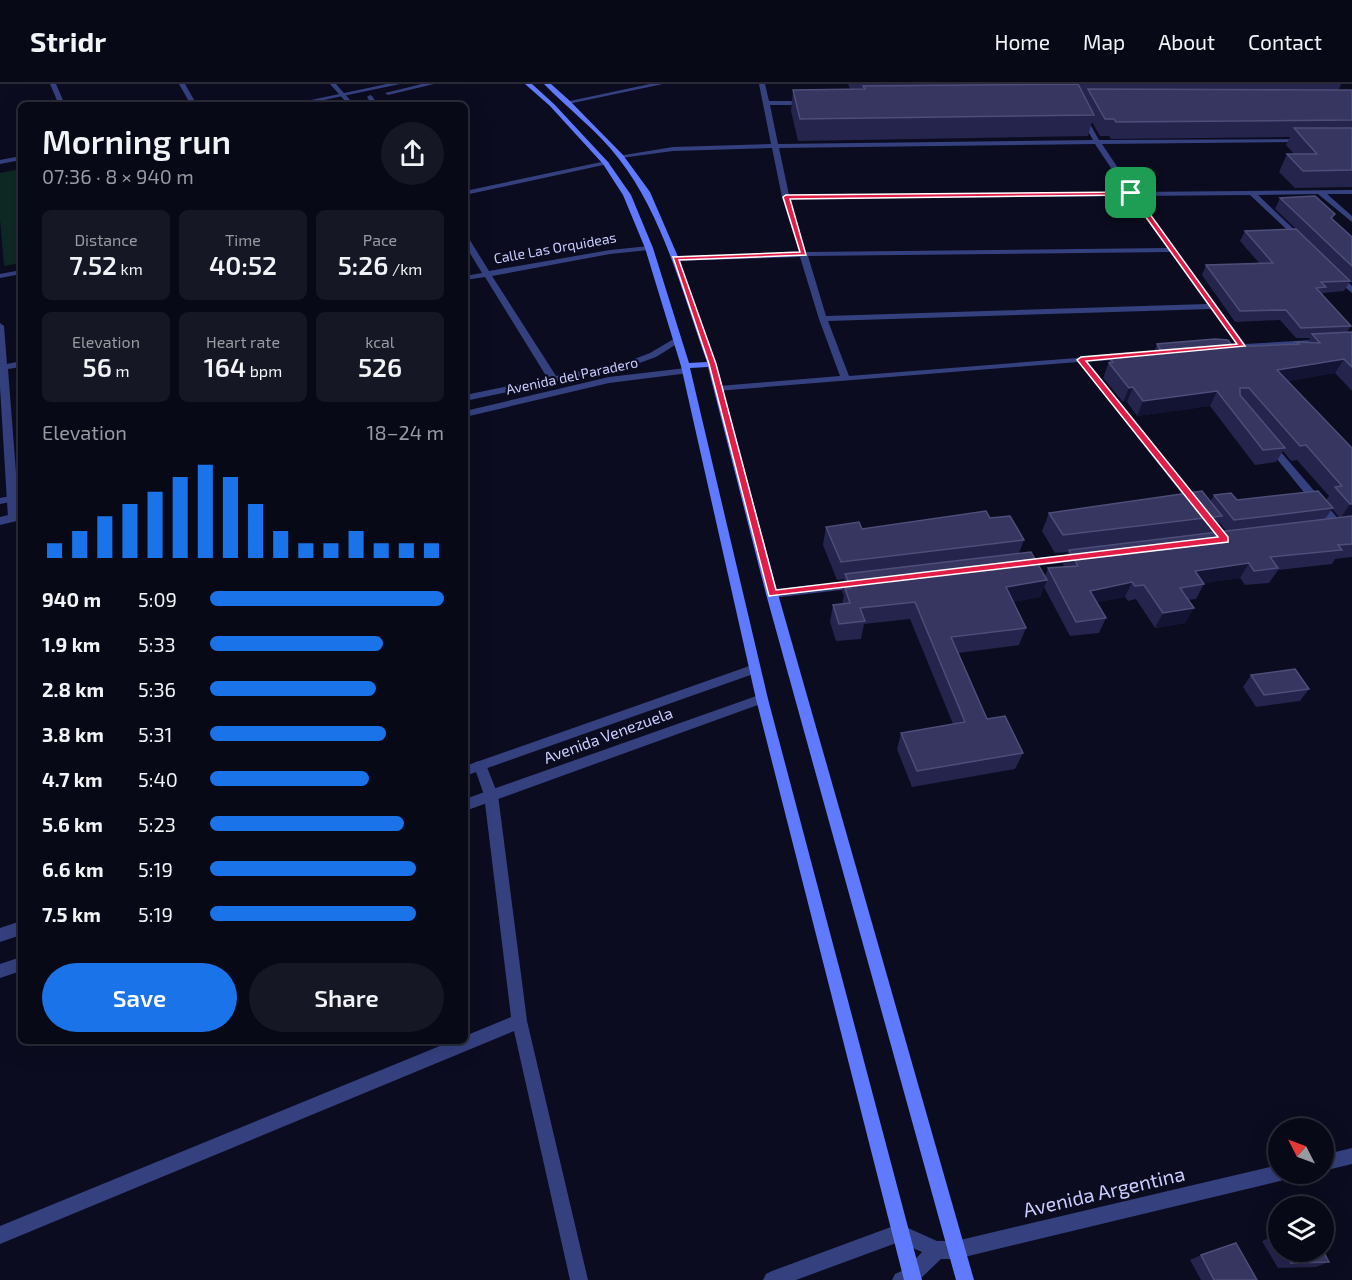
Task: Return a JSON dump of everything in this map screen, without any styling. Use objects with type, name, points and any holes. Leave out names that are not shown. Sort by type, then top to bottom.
[{"type":"main road","points":[[528,84],[552,105],[606,163],[627,195],[649,248],[686,369],[762,699],[909,1278]]},
{"type":"main road","points":[[547,84],[621,156],[646,192],[675,259],[712,364],[772,594],[965,1280]]},
{"type":"main road","points":[[686,369],[712,364]]},
{"type":"street","points":[[53,84],[61,102]]},
{"type":"street","points":[[182,84],[192,102]]},
{"type":"street","points":[[333,84],[348,101]]},
{"type":"street","points":[[306,102],[397,84]]},
{"type":"street","points":[[343,102],[431,84]]},
{"type":"street","points":[[568,102],[660,84]]},
{"type":"street","points":[[762,84],[786,197],[823,319],[845,378]]},
{"type":"street","points":[[370,97],[373,102]]},
{"type":"street","points":[[1075,102],[1098,144],[1131,193],[1242,346]]},
{"type":"street","points":[[767,103],[814,103]]},
{"type":"street","points":[[621,156],[674,149],[776,146],[1317,140]]},
{"type":"street","points":[[0,162],[18,159]]},
{"type":"street","points":[[468,192],[606,163]]},
{"type":"street","points":[[0,170],[18,167]]},
{"type":"street","points":[[1251,192],[1310,250]]},
{"type":"street","points":[[1320,192],[1352,220]]},
{"type":"street","points":[[786,197],[1352,192]]},
{"type":"street","points":[[468,244],[553,379]]},
{"type":"street","name":"Calle Las Orquideas","points":[[468,277],[609,252],[649,248]]},
{"type":"street","points":[[675,259],[804,254],[1174,250]]},
{"type":"street","points":[[1327,267],[1352,291]]},
{"type":"street","points":[[0,276],[18,273]]},
{"type":"street","points":[[823,319],[1214,306]]},
{"type":"street","points":[[0,326],[1,368],[17,497],[17,517],[0,521]]},
{"type":"street","name":"Avenida del Paradero","points":[[468,397],[631,363],[653,355],[677,340]]},
{"type":"street","points":[[1207,349],[1319,342]]},
{"type":"street","points":[[719,389],[1161,353]]},
{"type":"street","points":[[1081,360],[1230,539],[1212,541]]},
{"type":"street","points":[[1,368],[18,365]]},
{"type":"street","name":"Avenida del Paradero","points":[[468,413],[609,380],[686,369]]},
{"type":"street","points":[[1260,433],[1332,526],[1352,523]]},
{"type":"street","points":[[0,501],[17,497]]},
{"type":"street","points":[[1010,565],[1094,555]]},
{"type":"street","points":[[772,594],[868,583]]},
{"type":"street","name":"Avenida Venezuela","points":[[472,769],[755,669]]},
{"type":"street","name":"Avenida Venezuela","points":[[468,804],[762,699]]},
{"type":"street","points":[[472,769],[491,795],[519,1021],[579,1280]]},
{"type":"street","points":[[0,935],[18,929]]},
{"type":"street","points":[[0,971],[18,965]]},
{"type":"street","points":[[468,1042],[519,1021]]},
{"type":"street","points":[[0,1236],[463,1044]]},
{"type":"street","points":[[1334,1160],[1352,1156]]},
{"type":"street","name":"Avenida Argentina","points":[[899,1233],[937,1250],[956,1250],[1268,1176]]},
{"type":"street","points":[[772,1280],[899,1233]]},
{"type":"street","points":[[909,1278],[937,1250]]},
{"type":"green space","points":[[18,170],[18,264],[4,266],[0,219],[0,173]]},
{"type":"building","points":[[1078,84],[1094,115],[800,119],[793,90],[865,89],[863,86]]},
{"type":"building","points":[[1088,89],[1352,90],[1352,120],[1116,122],[1114,119],[1105,119]]},
{"type":"building","points":[[1294,128],[1352,128],[1352,170],[1303,171],[1287,154],[1317,154]]},
{"type":"building","points":[[1315,196],[1335,214],[1331,218],[1352,237],[1352,266],[1280,198]]},
{"type":"building","points":[[1296,229],[1350,281],[1321,282],[1326,287],[1316,288],[1351,326],[1301,328],[1286,310],[1240,311],[1206,265],[1273,263],[1245,231]]},
{"type":"building","points":[[1352,332],[1352,367],[1344,359],[1277,370],[1352,448],[1352,504],[1335,487],[1342,486],[1306,445],[1300,446],[1249,388],[1240,388],[1240,395],[1285,448],[1263,450],[1217,391],[1143,401],[1133,387],[1129,388],[1109,363],[1113,362],[1110,359],[1161,351],[1157,344],[1215,339],[1228,340],[1233,347],[1299,344],[1296,342],[1320,343],[1312,334]]},
{"type":"building","points":[[1202,491],[1222,516],[1063,535],[1049,513]]},
{"type":"building","points":[[1318,491],[1333,508],[1234,520],[1214,495],[1231,493],[1237,500]]},
{"type":"building","points":[[986,511],[990,518],[1010,516],[1024,540],[841,562],[826,527],[859,522],[862,529]]},
{"type":"building","points":[[1352,516],[1352,544],[1338,545],[1342,550],[1270,557],[1278,568],[1254,571],[1249,563],[1195,571],[1204,584],[1180,588],[1194,608],[1163,613],[1144,585],[1135,586],[1132,582],[1090,591],[1106,618],[1076,622],[1048,568],[1078,566],[1069,550]]},
{"type":"building","points":[[1031,552],[1047,580],[1006,587],[1026,628],[951,637],[987,719],[1005,716],[1023,753],[917,771],[901,733],[965,722],[915,602],[860,608],[865,621],[839,624],[833,605],[850,603],[845,588],[851,588],[845,574]]},
{"type":"building","points":[[1295,669],[1309,689],[1264,695],[1251,675]]},
{"type":"building","points":[[1236,1243],[1257,1280],[1214,1280],[1201,1255]]},
{"type":"route","points":[[1131,193],[1242,346],[1081,360],[1224,539],[772,594],[712,364],[675,259],[804,254],[786,197],[1131,193]]}]
